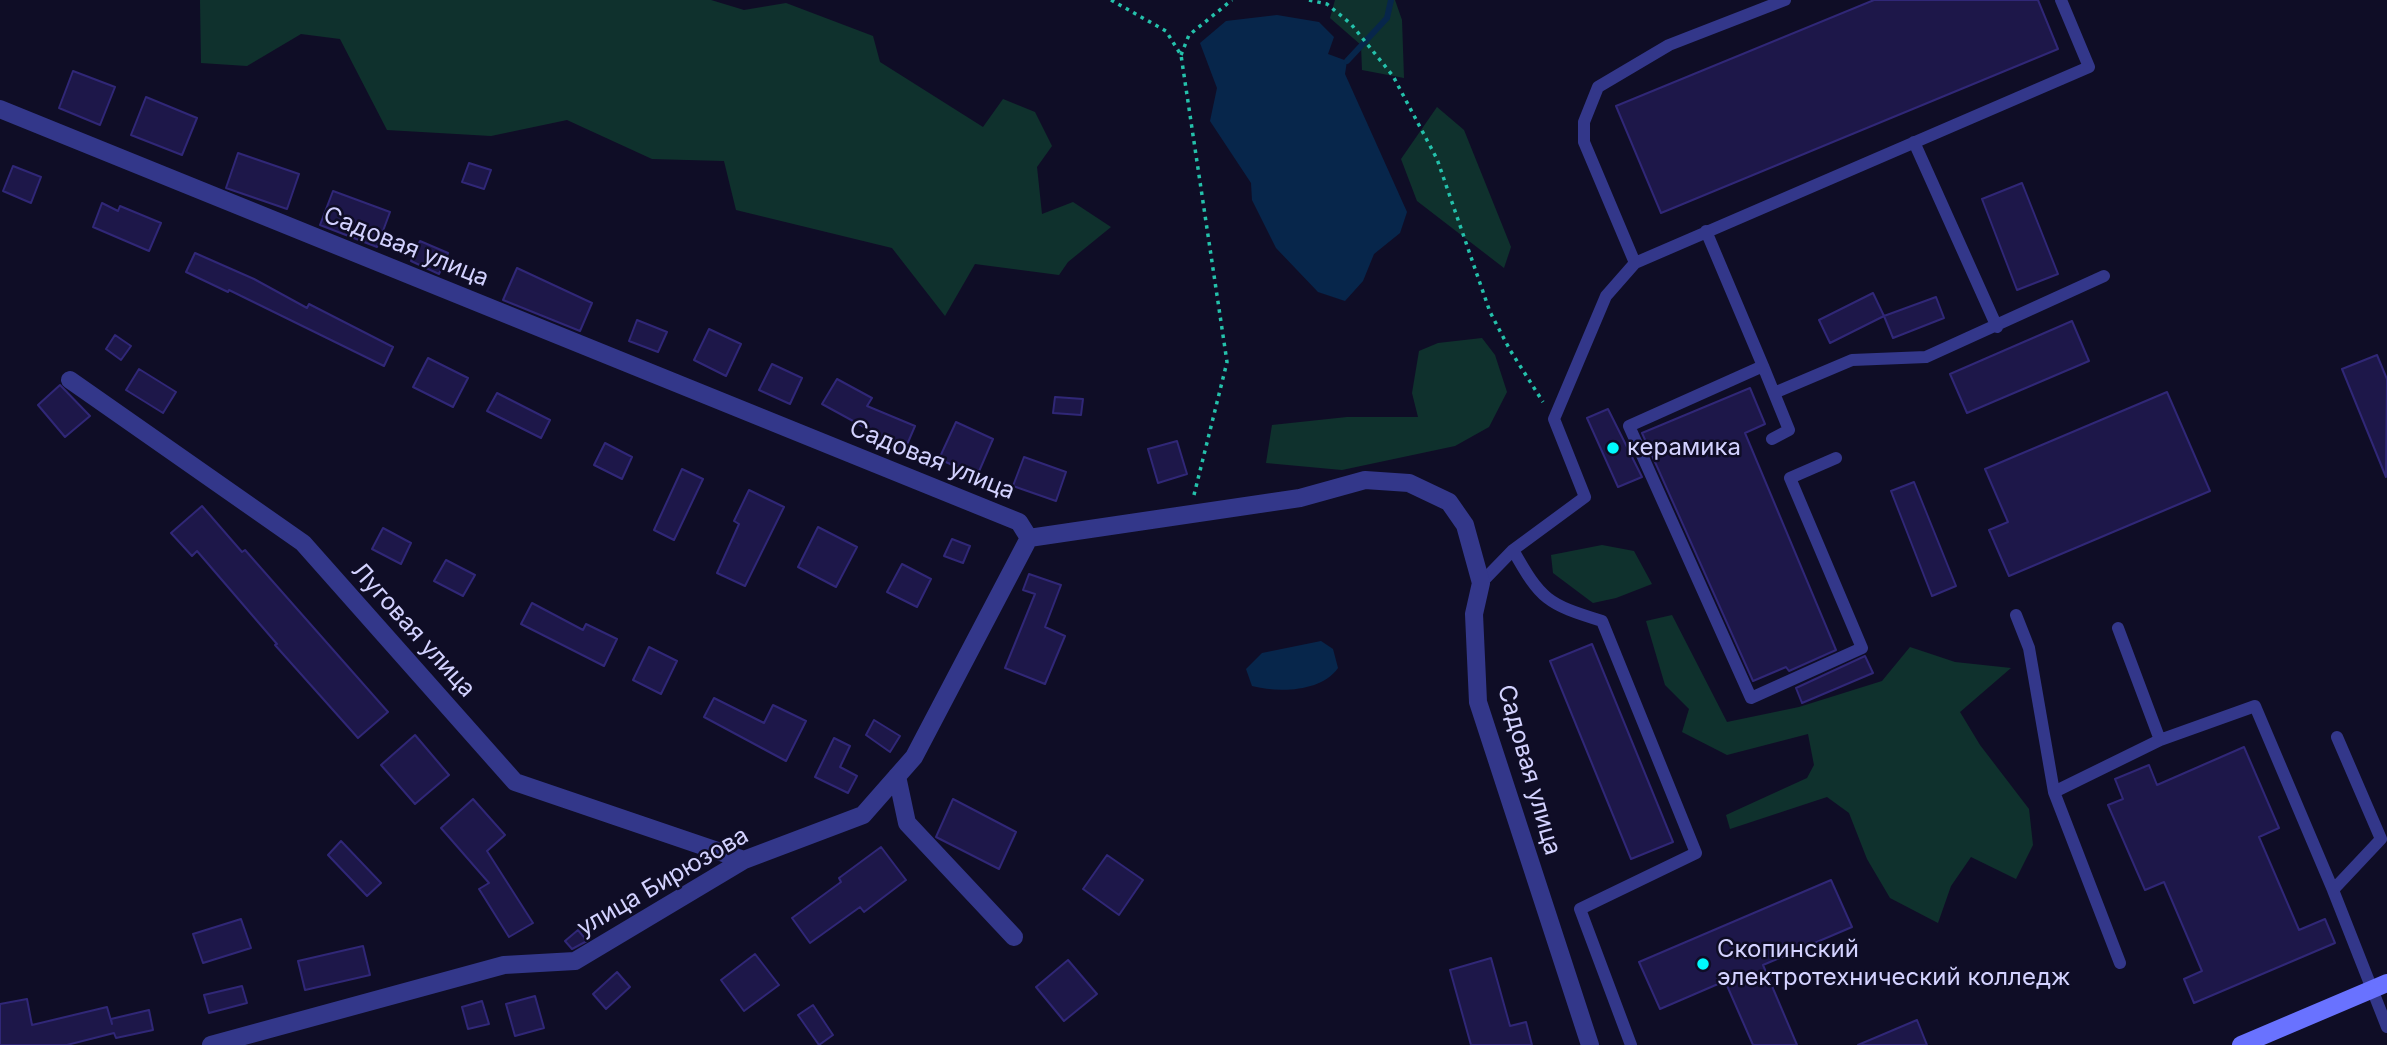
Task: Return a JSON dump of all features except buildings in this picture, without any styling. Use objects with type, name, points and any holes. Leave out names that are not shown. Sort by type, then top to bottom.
[{"type":"main road","points":[[2241,1045],[2379,986]]},
{"type":"street","name":"Садовая улица","points":[[0,109],[1019,522],[1029,538],[1300,498],[1364,480],[1409,483],[1449,502],[1465,526],[1481,583],[1474,614],[1478,702],[1590,1045]]},
{"type":"street","name":"Луговая улица","points":[[70,380],[303,543],[515,782],[744,860]]},
{"type":"street","name":"улица Бирюзова","points":[[211,1045],[504,965],[575,961],[744,860],[863,815],[914,757],[1029,538]]},
{"type":"street","points":[[897,776],[907,823],[1014,937]]},
{"type":"lane","points":[[1635,263],[1584,142],[1584,122],[1598,87],[1669,45],[1785,0]]},
{"type":"lane","points":[[1481,583],[1513,550],[1586,497],[1554,419],[1606,296],[1635,263],[2089,67],[2061,0]]},
{"type":"lane","points":[[1914,142],[1997,327]]},
{"type":"lane","points":[[1706,231],[1789,430],[1772,439]]},
{"type":"lane","points":[[1774,393],[1852,360],[1926,357],[1997,327],[2104,276]]},
{"type":"lane","points":[[1763,366],[1629,426],[1751,698],[1862,648],[1790,478],[1836,458]]},
{"type":"lane","points":[[1513,550],[1535,589],[1563,609],[1602,621],[1696,853],[1580,909],[1631,1045]]},
{"type":"lane","points":[[2016,615],[2029,648],[2054,792],[2120,963]]},
{"type":"lane","points":[[2118,628],[2160,740]]},
{"type":"lane","points":[[2054,792],[2160,740],[2255,706],[2333,890],[2379,986],[2387,1027]]},
{"type":"lane","points":[[2333,890],[2381,839],[2337,737]]},
{"type":"path","points":[[1111,0],[1166,30],[1181,55],[1227,362],[1190,514]]},
{"type":"path","points":[[1181,55],[1189,35],[1232,0]]},
{"type":"path","points":[[1309,0],[1327,4],[1351,24],[1393,76],[1437,159],[1490,313],[1554,419]]},
{"type":"green space","points":[[200,0],[711,0],[744,10],[786,3],[873,36],[880,62],[983,127],[1003,99],[1035,112],[1052,146],[1037,167],[1042,214],[1073,202],[1111,227],[1068,262],[1059,275],[975,264],[945,316],[892,248],[736,210],[724,161],[652,159],[567,120],[491,136],[387,130],[340,39],[301,34],[247,66],[201,63]]},
{"type":"green space","points":[[1335,0],[1395,0],[1402,20],[1404,78],[1362,70],[1361,45],[1330,18]]},
{"type":"green space","points":[[1437,107],[1464,130],[1511,247],[1504,268],[1417,201],[1401,159]]},
{"type":"green space","points":[[1482,338],[1495,355],[1507,392],[1489,427],[1455,446],[1342,470],[1266,463],[1272,425],[1347,417],[1418,417],[1412,393],[1419,351],[1438,343]]},
{"type":"green space","points":[[1602,545],[1634,551],[1652,584],[1616,598],[1593,603],[1553,573],[1551,555]]},
{"type":"green space","points":[[1672,615],[1727,722],[1799,707],[1882,681],[1910,647],[1955,662],[2011,668],[1960,712],[1980,745],[2029,809],[2033,845],[2016,879],[1971,857],[1951,886],[1938,923],[1890,898],[1867,859],[1849,813],[1827,797],[1730,829],[1726,815],[1807,778],[1814,765],[1808,734],[1727,755],[1682,732],[1689,709],[1665,685],[1646,621]]},
{"type":"water","points":[[1277,15],[1319,22],[1334,37],[1328,54],[1347,61],[1345,74],[1407,212],[1400,233],[1374,254],[1363,281],[1345,301],[1318,292],[1276,248],[1252,200],[1251,183],[1210,121],[1217,88],[1200,43],[1226,21]]},
{"type":"water","points":[[1321,641],[1333,649],[1338,668],[1331,676],[1299,689],[1274,690],[1252,686],[1246,669],[1262,653]]},
{"type":"waterway","points":[[1347,61],[1387,18],[1391,0]]},
{"type":"place","name":"керамика","points":[[1613,448]]},
{"type":"place","name":"Скопинский электротехнический колледж","points":[[1703,964]]}]
